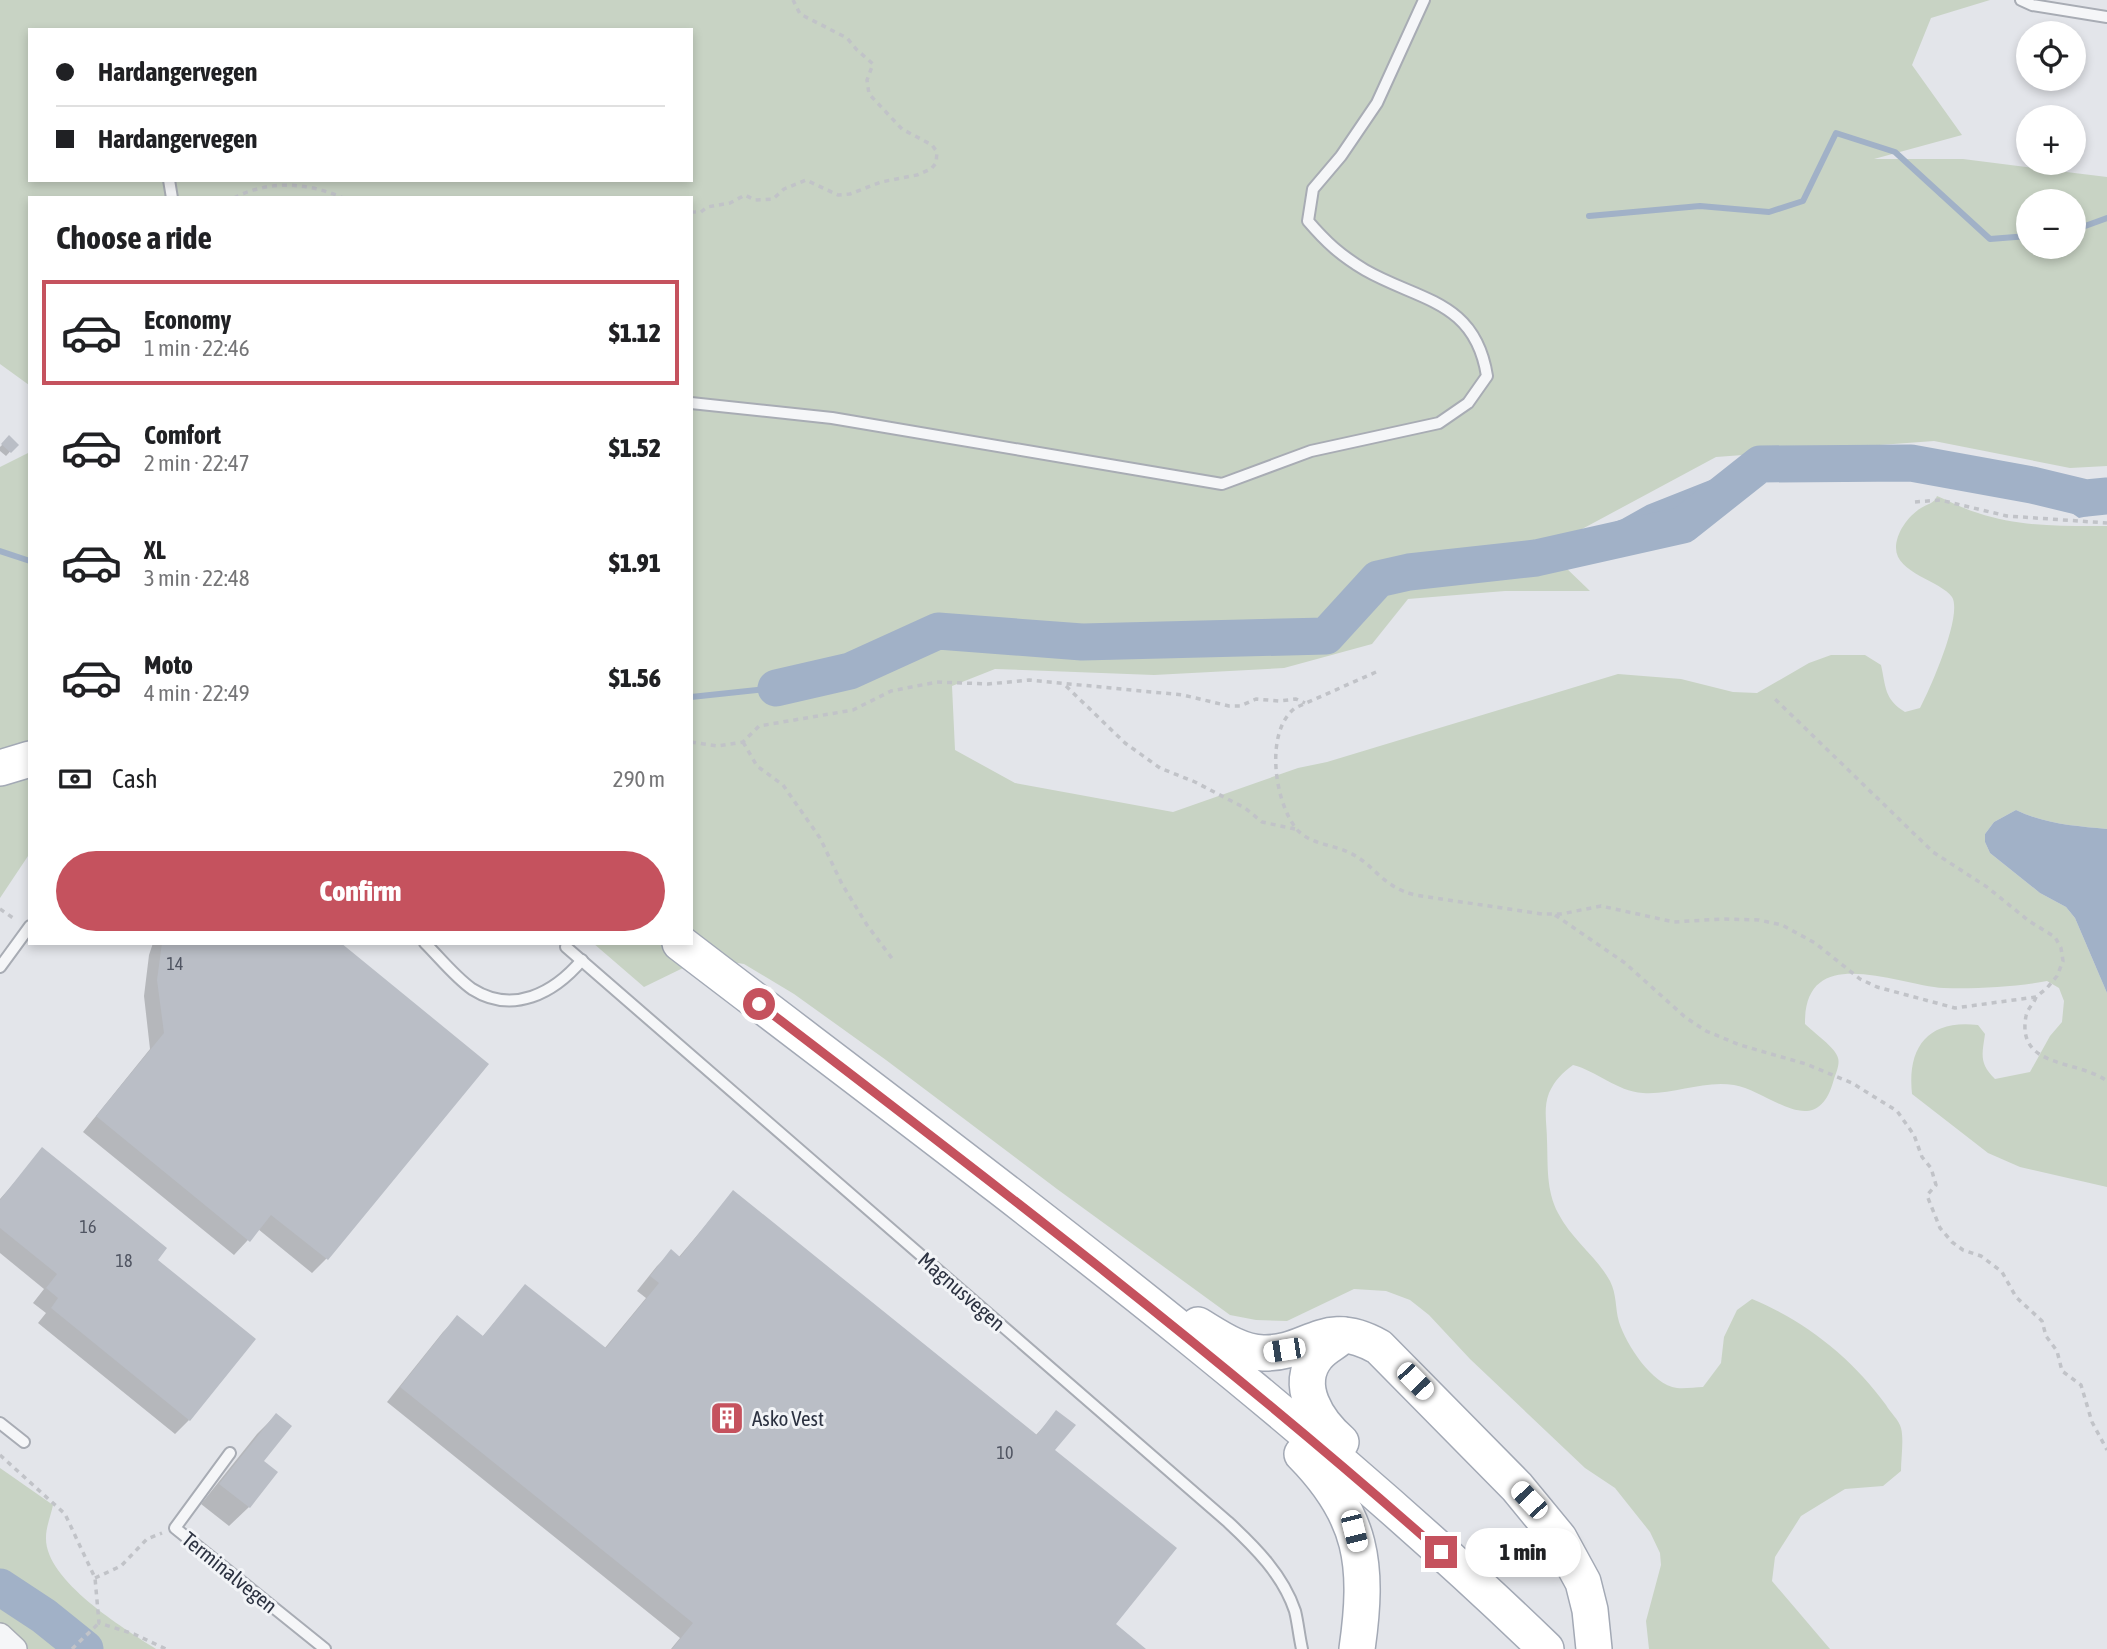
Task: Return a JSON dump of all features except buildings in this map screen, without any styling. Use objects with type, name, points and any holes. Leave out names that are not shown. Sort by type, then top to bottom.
[{"type":"main road","points":[[0,768],[28,760]]},
{"type":"main road","points":[[683,945],[1050,1228],[1285,1416],[1380,1497],[1546,1649]]},
{"type":"main road","points":[[957,1156],[1054,1213],[1198,1325],[1247,1351],[1265,1353],[1284,1350],[1326,1335],[1364,1339],[1379,1347],[1540,1512],[1559,1538],[1583,1582],[1590,1610],[1594,1649]]},
{"type":"main road","points":[[1050,1228],[1109,1295],[1277,1430],[1324,1476],[1338,1496],[1354,1531],[1360,1554],[1363,1598],[1357,1649]]},
{"type":"main road","points":[[1343,1335],[1314,1359],[1309,1373],[1308,1391],[1313,1409],[1330,1432],[1474,1562],[1504,1608]]},
{"type":"street","points":[[0,1635],[15,1649]]},
{"type":"lane","points":[[693,403],[832,418],[1222,484],[1311,451],[1439,423],[1468,403],[1486,376],[1483,353],[1465,325],[1431,299],[1367,271],[1330,248],[1308,221],[1313,189],[1341,156],[1377,103],[1424,0]]},
{"type":"lane","points":[[2021,0],[2032,5],[2107,17]]},
{"type":"lane","points":[[0,967],[28,928]]},
{"type":"lane","points":[[427,945],[471,988],[501,1001],[522,1000],[550,990],[582,960]]},
{"type":"lane","name":"Magnusvegen","points":[[566,947],[1228,1522],[1253,1546],[1287,1591],[1295,1612],[1302,1649]]},
{"type":"lane","points":[[0,1423],[24,1442]]},
{"type":"lane","name":"Terminalvegen","points":[[230,1453],[175,1528],[325,1649]]},
{"type":"path","points":[[693,212],[730,203],[745,195],[755,200],[774,199],[784,189],[806,180],[838,195],[849,194],[881,182],[916,176],[931,169],[936,163],[937,152],[932,145],[902,129],[869,94],[867,80],[873,64],[870,59],[857,50],[848,38],[800,14],[793,0]]},
{"type":"path","points":[[238,196],[250,190],[287,184],[335,196]]},
{"type":"path","points":[[1915,502],[1940,500],[2007,516],[2107,523]]},
{"type":"path","points":[[1376,672],[1295,708],[1282,720],[1276,752],[1280,797],[1296,829],[1307,838],[1356,856],[1381,879],[1405,892],[1509,910],[1553,914],[1601,906],[1674,922],[1759,920],[1782,925],[1799,933],[1860,979],[1877,988],[1920,1000],[1955,1008],[2036,997]]},
{"type":"path","points":[[693,742],[717,746],[743,742],[759,726],[853,710],[891,691],[937,682],[988,684],[1029,680],[1184,695],[1229,706],[1256,699],[1296,699],[1305,703]]},
{"type":"path","points":[[1064,684],[1125,743],[1160,768],[1195,782],[1245,808],[1262,822],[1296,829]]},
{"type":"path","points":[[1776,699],[1933,852],[1987,887],[2029,921],[2055,937],[2061,948],[2063,961],[2057,976],[2036,997],[2026,1016],[2025,1037],[2031,1050],[2054,1061],[2082,1068],[2107,1082]]},
{"type":"path","points":[[743,742],[757,766],[783,785],[820,838],[842,884],[867,925],[894,961]]},
{"type":"path","points":[[0,909],[28,926]]},
{"type":"path","points":[[1553,914],[1625,963],[1685,1017],[1706,1031],[1740,1045],[1806,1064],[1852,1083],[1897,1111],[1914,1135],[1922,1157],[1934,1176],[1936,1185],[1928,1198],[1940,1228],[1963,1250],[1981,1256],[2002,1272],[2016,1297],[2042,1321],[2046,1336],[2057,1351],[2062,1371],[2081,1385],[2092,1422],[2107,1450]]},
{"type":"path","points":[[0,1455],[65,1514],[95,1578],[99,1623]]},
{"type":"path","points":[[95,1578],[121,1566],[147,1539],[175,1528]]},
{"type":"path","points":[[72,1649],[99,1623]]},
{"type":"path","points":[[99,1623],[134,1634],[166,1649]]},
{"type":"green space","points":[[0,0],[1990,0],[1931,18],[1912,65],[1962,135],[1874,159],[1963,159],[2016,166],[2016,175],[2086,174],[2107,177],[2107,466],[2070,468],[1934,441],[1716,457],[1543,550],[1536,558],[1563,565],[1590,591],[1505,591],[1408,599],[1372,644],[1284,668],[1154,675],[995,669],[952,686],[955,750],[1015,783],[1173,812],[1298,768],[1327,762],[1618,674],[1681,679],[1733,692],[1757,693],[1809,663],[1831,655],[1865,655],[1881,665],[1889,697],[1905,712],[1920,708],[1925,699],[1949,635],[1954,606],[1952,597],[1946,591],[1911,570],[1898,557],[1898,537],[1912,516],[1937,496],[1973,511],[2009,521],[2042,525],[2107,526],[2107,829],[2049,821],[2016,810],[1994,822],[1985,834],[1985,842],[1990,853],[2040,893],[2066,907],[2075,918],[2107,993],[2107,1187],[2020,1167],[1988,1153],[1912,1094],[1913,1063],[1924,1040],[1934,1032],[1961,1024],[1978,1025],[1985,1034],[1984,1063],[1995,1079],[2030,1072],[2050,1036],[2062,1022],[2064,1001],[2059,988],[2047,981],[1996,987],[1944,988],[1856,974],[1836,975],[1820,983],[1809,998],[1805,1024],[1833,1050],[1838,1063],[1826,1098],[1816,1108],[1804,1111],[1791,1109],[1734,1085],[1711,1084],[1643,1093],[1624,1089],[1573,1065],[1551,1088],[1546,1105],[1548,1168],[1554,1204],[1564,1223],[1610,1281],[1622,1331],[1641,1362],[1658,1380],[1677,1388],[1703,1387],[1721,1363],[1724,1337],[1737,1310],[1752,1299],[1791,1318],[1843,1357],[1873,1388],[1898,1422],[1902,1433],[1901,1471],[1883,1486],[1845,1489],[1801,1516],[1775,1557],[1772,1581],[1830,1649],[1649,1649],[1646,1621],[1661,1565],[1660,1553],[1650,1532],[1615,1488],[1585,1468],[1470,1359],[1429,1315],[1410,1300],[1386,1291],[1354,1289],[1287,1321],[1256,1320],[1230,1315],[886,1060],[794,994],[744,964],[713,959],[683,968],[644,987],[595,945],[693,945],[693,196],[28,196],[28,384],[0,364]]},
{"type":"green space","points":[[28,453],[28,856],[0,898],[0,467]]},
{"type":"green space","points":[[0,1468],[53,1505],[46,1533],[49,1553],[71,1586],[106,1616],[156,1649],[4,1649],[0,1646]]},
{"type":"water","points":[[1760,464],[1736,489],[1714,505],[1631,548],[1592,561],[1536,558],[1542,552],[1622,519],[1647,505],[1743,467]]},
{"type":"water","points":[[2107,484],[2107,512],[2079,518],[2032,485]]},
{"type":"water","points":[[2016,810],[2049,821],[2107,829],[2107,993],[2075,918],[2066,907],[2040,893],[1990,853],[1985,834],[1994,822]]},
{"type":"waterway","points":[[1589,216],[1700,206],[1769,212],[1803,201],[1836,133],[1895,152],[1990,239],[2016,237]]},
{"type":"waterway","points":[[2086,226],[2107,218]]},
{"type":"waterway","points":[[776,688],[850,671],[938,631],[1082,642],[1326,636],[1378,579],[1409,572],[1536,558],[1683,525],[1760,464],[1911,463],[2032,485],[2086,498],[2107,496]]},
{"type":"waterway","points":[[0,551],[28,560]]},
{"type":"waterway","points":[[693,697],[776,688]]},
{"type":"waterway","points":[[0,1587],[44,1616],[85,1649]]},
{"type":"place","name":"Asko Vest","points":[[727,1418]]},
{"type":"route","points":[[759,1004],[976,1170],[1229,1370],[1362,1481],[1441,1552]]}]
